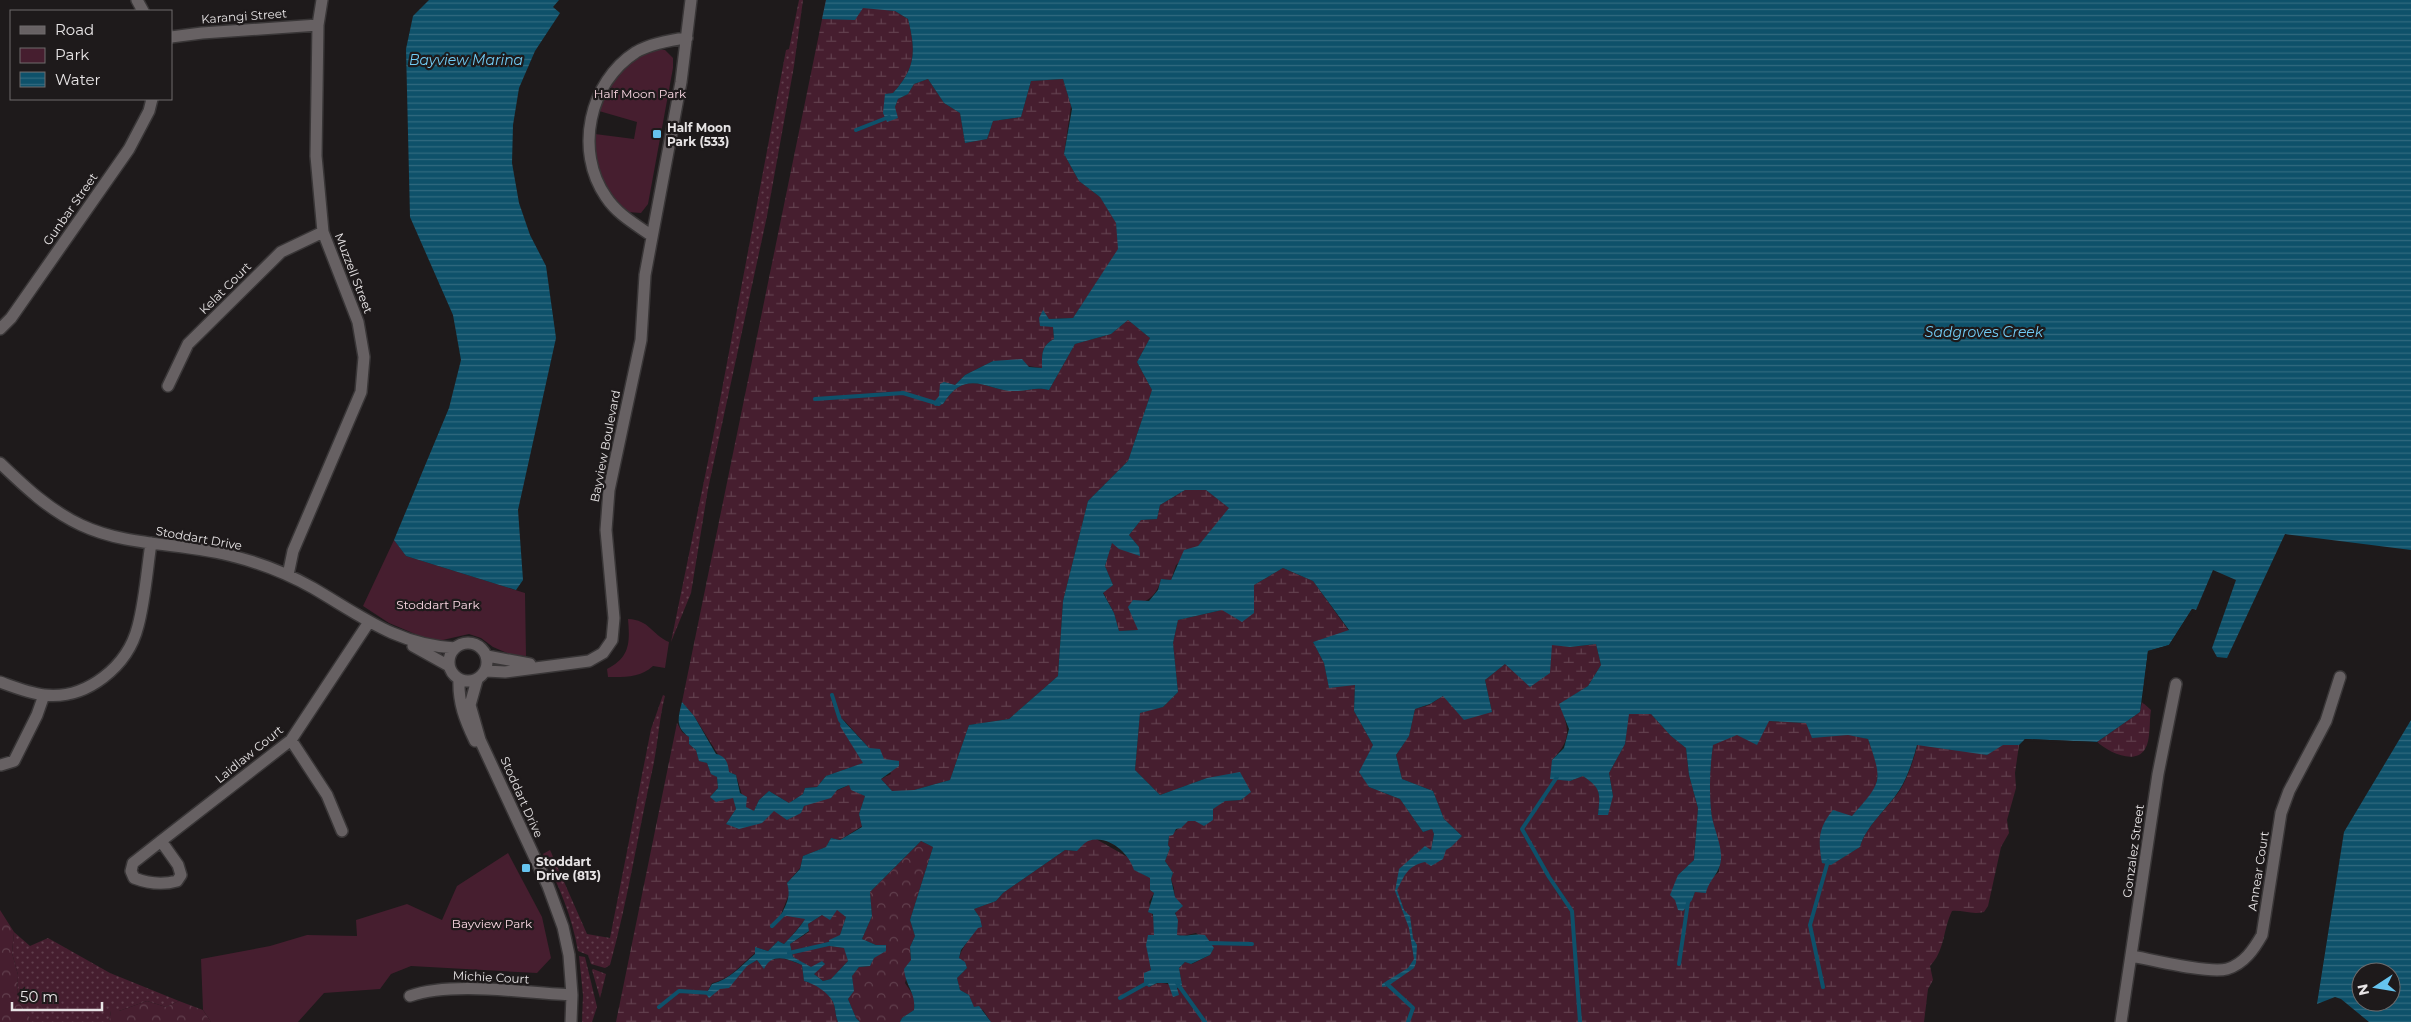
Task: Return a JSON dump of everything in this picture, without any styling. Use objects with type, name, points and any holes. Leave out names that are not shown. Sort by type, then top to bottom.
[{"type":"street","name":"Muzzell Street","points":[[288,575],[293,551],[361,392],[364,357],[358,322],[323,232],[316,156],[318,26],[322,0]]},
{"type":"street","name":"Bayview Boulevard","points":[[486,671],[505,672],[595,659],[608,647],[614,633],[606,530],[607,510],[614,466],[641,340],[645,275],[681,82],[691,0]]},
{"type":"street","name":"Karangi Street","points":[[172,37],[202,32],[318,26]]},
{"type":"street","points":[[652,236],[622,214],[600,187],[590,157],[590,124],[596,103],[605,84],[628,58],[652,45],[687,38]]},
{"type":"street","name":"Gunbar Street","points":[[0,328],[11,318],[129,149],[149,111],[152,100]]},
{"type":"street","name":"Kelat Court","points":[[168,386],[188,344],[281,252],[323,232]]},
{"type":"street","name":"Stoddart Drive","points":[[0,463],[38,500],[81,525],[118,538],[236,556],[288,575],[369,622],[418,644],[455,648]]},
{"type":"street","points":[[0,682],[44,695],[71,693],[97,682],[113,670],[128,652],[138,626],[151,543]]},
{"type":"street","name":"Laidlaw Court","points":[[161,840],[178,865],[181,875],[177,881],[169,883],[142,881],[134,878],[131,871],[133,863],[161,840],[291,740],[369,622]]},
{"type":"street","name":"Stoddart Drive","points":[[399,635],[418,650],[449,666]]},
{"type":"street","points":[[461,643],[477,644],[487,656],[486,671],[477,680],[465,681],[453,674],[449,666],[449,659],[455,648],[461,643]]},
{"type":"street","name":"Bayview Boulevard","points":[[487,656],[539,666]]},
{"type":"street","name":"Annear Court","points":[[2132,956],[2224,970],[2241,962],[2254,950],[2262,935],[2281,813],[2289,791],[2326,721],[2340,677]]},
{"type":"street","name":"Stoddart Drive","points":[[460,679],[459,697],[461,711],[475,742],[488,755]]},
{"type":"street","name":"Stoddart Drive","points":[[477,680],[470,705],[480,740],[557,907],[569,955],[572,995],[571,1022]]},
{"type":"street","name":"Gonzalez Street","points":[[2121,1022],[2158,774],[2176,684]]},
{"type":"street","points":[[1,765],[14,761],[37,715],[44,695]]},
{"type":"street","points":[[291,740],[327,795],[342,831]]},
{"type":"street","name":"Michie Court","points":[[410,996],[428,990],[450,988],[572,995]]},
{"type":"green space","points":[[799,0],[803,0],[794,66],[767,216],[708,489],[691,593],[671,642],[713,437],[786,50],[789,49]]},
{"type":"green space","points":[[826,0],[850,0],[863,7],[895,11],[908,19],[913,50],[912,59],[901,84],[893,93],[895,107],[898,99],[908,94],[914,84],[928,79],[944,103],[960,113],[965,143],[987,139],[993,121],[1021,117],[1031,81],[1063,79],[1071,106],[1064,154],[1079,181],[1100,197],[1116,222],[1119,249],[1073,318],[1049,319],[1043,310],[1053,327],[1054,339],[1044,348],[1042,368],[993,361],[965,375],[955,385],[944,382],[940,393],[943,404],[952,392],[970,383],[1007,391],[1049,390],[1075,344],[1111,334],[1128,320],[1150,338],[1137,362],[1152,390],[1128,461],[1088,501],[1063,601],[1058,676],[1009,719],[969,725],[950,780],[914,790],[893,792],[881,779],[891,774],[884,759],[869,748],[843,719],[864,763],[826,776],[817,787],[805,788],[803,794],[789,803],[769,791],[759,800],[754,811],[746,808],[736,775],[729,772],[694,716],[682,702]]},
{"type":"green space","name":"Half Moon Park","points":[[657,49],[665,50],[673,58],[673,68],[648,204],[641,213],[627,212],[613,196],[602,177],[596,156],[595,134],[634,139],[637,122],[599,111],[608,91],[621,73],[646,53]]},
{"type":"green space","points":[[1185,490],[1206,490],[1230,508],[1198,546],[1176,565],[1171,580],[1161,579],[1156,591],[1150,598],[1129,607],[1139,630],[1119,631],[1114,613],[1103,592],[1113,585],[1105,566],[1112,542],[1139,547],[1129,535],[1141,520],[1157,519],[1160,505]]},
{"type":"green space","name":"Stoddart Park","points":[[394,540],[406,556],[525,593],[526,656],[512,655],[493,647],[481,638],[469,634],[434,642],[389,623],[363,606]]},
{"type":"green space","points":[[1283,568],[1313,581],[1349,631],[1313,642],[1324,663],[1329,687],[1355,684],[1354,711],[1373,745],[1360,772],[1369,787],[1400,799],[1423,832],[1432,829],[1434,834],[1431,851],[1425,846],[1411,860],[1446,850],[1462,836],[1444,819],[1433,791],[1402,779],[1396,755],[1409,736],[1415,709],[1429,705],[1443,696],[1492,712],[1485,680],[1505,664],[1552,644],[1570,647],[1596,644],[1601,665],[1588,686],[1560,704],[1567,734],[1563,746],[1552,760],[1570,781],[1583,776],[1594,784],[1599,796],[1598,815],[1613,796],[1609,773],[1625,744],[1628,714],[1651,714],[1671,736],[1686,748],[1689,775],[1698,808],[1694,860],[1678,875],[1692,900],[1695,892],[1719,872],[1720,864],[1712,819],[1710,794],[1713,744],[1768,721],[1806,723],[1868,739],[1879,769],[1875,790],[1852,816],[1830,865],[1860,847],[1867,832],[1900,790],[1909,771],[1920,736],[2019,745],[2015,773],[2016,788],[2007,820],[2009,833],[2001,847],[1988,906],[1984,912],[1980,913],[1952,911],[1941,947],[1930,966],[1933,980],[1928,989],[1924,1022],[991,1022],[983,1010],[974,1008],[969,995],[960,990],[957,978],[967,968],[959,958],[963,948],[976,929],[980,918],[974,909],[996,901],[1003,893],[1065,850],[1076,851],[1086,841],[1096,839],[1131,859],[1135,870],[1150,878],[1150,890],[1154,893],[1149,902],[1155,925],[1149,987],[1163,983],[1177,989],[1182,985],[1179,968],[1185,962],[1192,964],[1210,955],[1214,948],[1196,933],[1183,936],[1177,935],[1174,888],[1171,879],[1173,873],[1165,861],[1170,848],[1168,845],[1169,836],[1188,821],[1195,821],[1224,801],[1241,800],[1244,797],[1207,778],[1160,795],[1135,770],[1140,712],[1163,707],[1178,692],[1173,643],[1178,620],[1222,610],[1254,613],[1254,585]]},
{"type":"green space","points":[[628,619],[641,622],[669,642],[665,668],[653,666],[638,675],[608,677],[607,669],[620,660],[627,648],[629,635]]},
{"type":"green space","points":[[663,695],[665,696],[655,758],[628,891],[610,965],[605,968],[591,964],[588,955],[578,951],[564,901],[543,854],[550,850],[587,934],[610,938],[651,729]]},
{"type":"green space","points":[[2142,702],[2151,710],[2147,745],[2140,754],[2128,757],[2114,753],[2097,742],[2140,712]]},
{"type":"green space","points":[[677,723],[682,732],[689,737],[689,744],[696,750],[699,760],[707,763],[711,773],[717,777],[718,788],[710,797],[733,797],[736,809],[726,824],[768,814],[774,810],[804,806],[849,785],[851,789],[865,796],[859,814],[862,826],[840,840],[831,838],[826,847],[803,856],[800,868],[787,883],[790,892],[781,914],[806,918],[801,925],[784,944],[778,941],[768,951],[755,947],[755,953],[730,975],[712,983],[706,994],[709,997],[757,960],[760,964],[777,959],[785,959],[802,965],[804,981],[817,986],[828,994],[834,1004],[838,1022],[616,1022]]},
{"type":"green space","points":[[921,841],[933,847],[910,920],[915,936],[910,947],[911,960],[905,983],[915,998],[914,1010],[902,1018],[900,1022],[860,1022],[856,1018],[848,999],[853,991],[852,976],[859,967],[870,966],[876,945],[862,939],[872,916],[870,892]]},
{"type":"green space","name":"Bayview Park","points":[[508,853],[542,917],[551,958],[537,973],[411,966],[391,974],[380,989],[324,993],[298,1022],[211,1022],[203,1010],[201,959],[270,946],[307,935],[357,936],[356,920],[407,904],[442,920],[457,886]]},
{"type":"green space","points":[[837,909],[846,917],[840,935],[830,946],[845,948],[848,961],[831,979],[823,981],[814,974],[811,968],[793,957],[790,944],[809,932],[808,924],[822,915]]},
{"type":"green space","points":[[0,910],[14,932],[12,953],[18,975],[17,1000],[30,1018],[29,1022],[0,1022]]},
{"type":"green space","points":[[14,932],[30,946],[48,938],[110,973],[179,1001],[166,1007],[147,1001],[119,1011],[111,1011],[109,1022],[29,1022],[30,1018],[17,1000],[18,975],[12,953]]},
{"type":"green space","points":[[579,956],[585,957],[597,1007],[592,1022],[582,1022],[583,995]]},
{"type":"green space","points":[[592,970],[606,974],[600,998]]},
{"type":"green space","points":[[147,1001],[166,1007],[179,1001],[203,1010],[211,1022],[109,1022],[111,1011],[119,1011]]},
{"type":"water","name":"Bayview Marina","points":[[429,0],[559,0],[553,7],[560,13],[535,51],[519,88],[513,125],[512,163],[519,203],[530,235],[546,266],[556,338],[518,510],[523,580],[516,590],[406,556],[394,540],[449,408],[461,360],[453,315],[410,217],[406,49],[413,16]]},
{"type":"water","name":"Sadgroves Creek","points":[[826,0],[2411,0],[2411,550],[2285,534],[2227,658],[2217,657],[2212,648],[2236,580],[2213,570],[2196,610],[2192,609],[2169,645],[2148,651],[2140,712],[2097,742],[2025,739],[2019,745],[2003,745],[1987,755],[1917,745],[1903,784],[1867,832],[1860,847],[1831,865],[1822,863],[1820,835],[1824,823],[1833,810],[1852,816],[1869,796],[1877,781],[1876,764],[1868,739],[1848,735],[1812,738],[1806,723],[1769,721],[1757,745],[1737,735],[1713,745],[1710,802],[1721,859],[1717,873],[1709,884],[1706,893],[1695,892],[1692,900],[1683,911],[1678,910],[1675,900],[1670,895],[1678,875],[1694,860],[1698,808],[1689,775],[1686,748],[1671,736],[1651,714],[1629,714],[1625,744],[1609,773],[1613,796],[1608,815],[1598,815],[1599,796],[1594,784],[1583,776],[1570,781],[1550,779],[1552,760],[1564,748],[1569,729],[1559,704],[1588,686],[1601,665],[1596,644],[1570,647],[1552,645],[1550,673],[1530,687],[1505,664],[1485,680],[1492,712],[1464,720],[1443,696],[1430,704],[1415,709],[1409,736],[1396,755],[1402,779],[1433,791],[1444,819],[1462,836],[1446,850],[1443,859],[1431,866],[1425,862],[1414,866],[1402,880],[1397,890],[1404,910],[1410,916],[1413,938],[1417,945],[1416,963],[1414,968],[1388,986],[1382,987],[1382,984],[1408,968],[1414,959],[1409,928],[1395,891],[1399,869],[1425,846],[1431,850],[1434,834],[1432,829],[1423,832],[1400,799],[1369,787],[1359,772],[1373,745],[1354,711],[1355,685],[1329,688],[1324,663],[1313,642],[1349,630],[1313,581],[1283,568],[1254,585],[1254,613],[1242,622],[1222,610],[1178,620],[1173,643],[1178,692],[1163,707],[1140,713],[1135,770],[1160,795],[1207,778],[1240,772],[1251,792],[1241,800],[1225,801],[1213,809],[1213,820],[1204,826],[1195,821],[1188,821],[1181,828],[1176,829],[1173,835],[1169,836],[1168,845],[1170,848],[1165,861],[1173,873],[1171,879],[1175,897],[1183,906],[1175,913],[1178,920],[1177,935],[1205,935],[1214,948],[1210,955],[1191,964],[1185,962],[1179,968],[1182,985],[1177,988],[1179,995],[1173,997],[1168,983],[1157,983],[1149,987],[1144,984],[1144,973],[1151,970],[1146,945],[1148,935],[1154,935],[1153,914],[1148,912],[1154,893],[1150,890],[1150,878],[1134,870],[1128,857],[1117,846],[1103,840],[1096,840],[1088,841],[1077,851],[1065,850],[1003,893],[996,901],[974,909],[980,918],[982,927],[978,928],[961,950],[959,958],[965,962],[967,968],[957,978],[960,990],[969,995],[974,1007],[979,1006],[991,1022],[900,1022],[902,1018],[914,1010],[914,999],[904,969],[911,960],[910,947],[915,936],[910,920],[933,847],[921,841],[870,892],[872,916],[862,939],[876,945],[886,945],[886,951],[874,958],[870,966],[859,967],[852,976],[854,991],[848,999],[856,1018],[860,1022],[838,1022],[831,998],[821,989],[804,981],[802,965],[781,958],[771,960],[764,969],[757,960],[747,966],[729,988],[720,989],[709,998],[706,994],[712,984],[724,979],[740,967],[755,954],[755,947],[768,951],[778,941],[784,944],[801,925],[805,919],[781,915],[788,899],[787,883],[800,869],[803,856],[826,847],[831,838],[840,840],[862,827],[859,814],[865,796],[851,790],[849,785],[837,790],[831,798],[804,806],[801,813],[787,820],[774,811],[762,823],[739,829],[726,824],[736,809],[733,798],[716,802],[710,797],[718,788],[717,777],[711,774],[707,763],[699,761],[696,750],[689,744],[689,737],[681,730],[679,717],[682,702],[694,716],[716,754],[726,760],[729,772],[736,775],[740,793],[747,797],[746,807],[754,811],[759,800],[769,791],[789,803],[803,794],[805,788],[817,787],[826,776],[863,763],[840,726],[842,719],[869,748],[880,749],[884,759],[899,761],[899,766],[881,779],[892,791],[914,790],[950,780],[969,725],[1009,719],[1058,676],[1063,601],[1088,501],[1128,461],[1152,390],[1137,362],[1150,338],[1128,320],[1111,334],[1075,344],[1049,390],[1007,391],[970,383],[952,392],[943,404],[935,406],[933,403],[939,396],[940,384],[944,382],[955,385],[965,375],[993,361],[1022,359],[1029,367],[1042,368],[1044,348],[1054,339],[1053,327],[1040,326],[1039,318],[1043,310],[1049,319],[1073,318],[1118,249],[1116,223],[1100,197],[1079,181],[1064,154],[1072,109],[1063,79],[1031,81],[1021,117],[993,121],[987,139],[965,143],[960,113],[944,103],[928,79],[914,84],[908,94],[898,99],[895,107],[898,118],[887,122],[883,113],[885,94],[893,93],[901,84],[912,59],[913,50],[908,19],[895,11],[863,8],[855,20],[822,19]],"holes":[[[1185,490],[1206,490],[1229,508],[1198,546],[1184,550],[1171,580],[1161,579],[1158,590],[1149,601],[1133,600],[1128,607],[1138,630],[1119,631],[1114,613],[1103,593],[1113,585],[1105,566],[1112,543],[1119,549],[1140,556],[1139,547],[1129,535],[1141,520],[1157,519],[1160,505]],[[837,910],[846,917],[840,935],[829,940],[830,946],[844,948],[848,961],[831,979],[823,981],[814,974],[825,964],[822,961],[811,967],[793,957],[790,944],[809,931],[808,924],[822,915],[830,920]]]},
{"type":"water","points":[[2411,720],[2411,1022],[2369,1022],[2357,1012],[2401,1012],[2401,962],[2351,962],[2351,1007],[2341,999],[2335,997],[2317,1004],[2344,832]]},
{"type":"pier","points":[[2192,609],[2196,610],[2195,613],[2193,612],[2171,647],[2150,653],[2144,704],[2142,702],[2148,651],[2169,645]]},
{"type":"pier","points":[[2025,739],[2097,742],[2099,744],[2026,741],[2019,748]]},
{"type":"waterway","points":[[856,130],[889,117]]},
{"type":"waterway","points":[[815,399],[903,393],[939,404]]},
{"type":"waterway","points":[[832,695],[840,720],[844,725]]},
{"type":"waterway","points":[[1557,777],[1522,829],[1549,877],[1572,911],[1580,1022]]},
{"type":"waterway","points":[[1823,987],[1810,925],[1828,861]]},
{"type":"waterway","points":[[1679,964],[1688,902]]},
{"type":"waterway","points":[[772,926],[785,913]]},
{"type":"waterway","points":[[789,953],[833,943]]},
{"type":"waterway","points":[[1207,943],[1252,944]]},
{"type":"waterway","points":[[1389,982],[1387,984],[1413,1008],[1408,1022]]},
{"type":"waterway","points":[[1120,998],[1147,983]]},
{"type":"waterway","points":[[1177,983],[1205,1022]]},
{"type":"waterway","points":[[659,1007],[679,991],[711,993]]},
{"type":"place","name":"Half Moon Park (533)","points":[[657,134]]},
{"type":"place","name":"Stoddart Drive (813)","points":[[526,868]]}]
